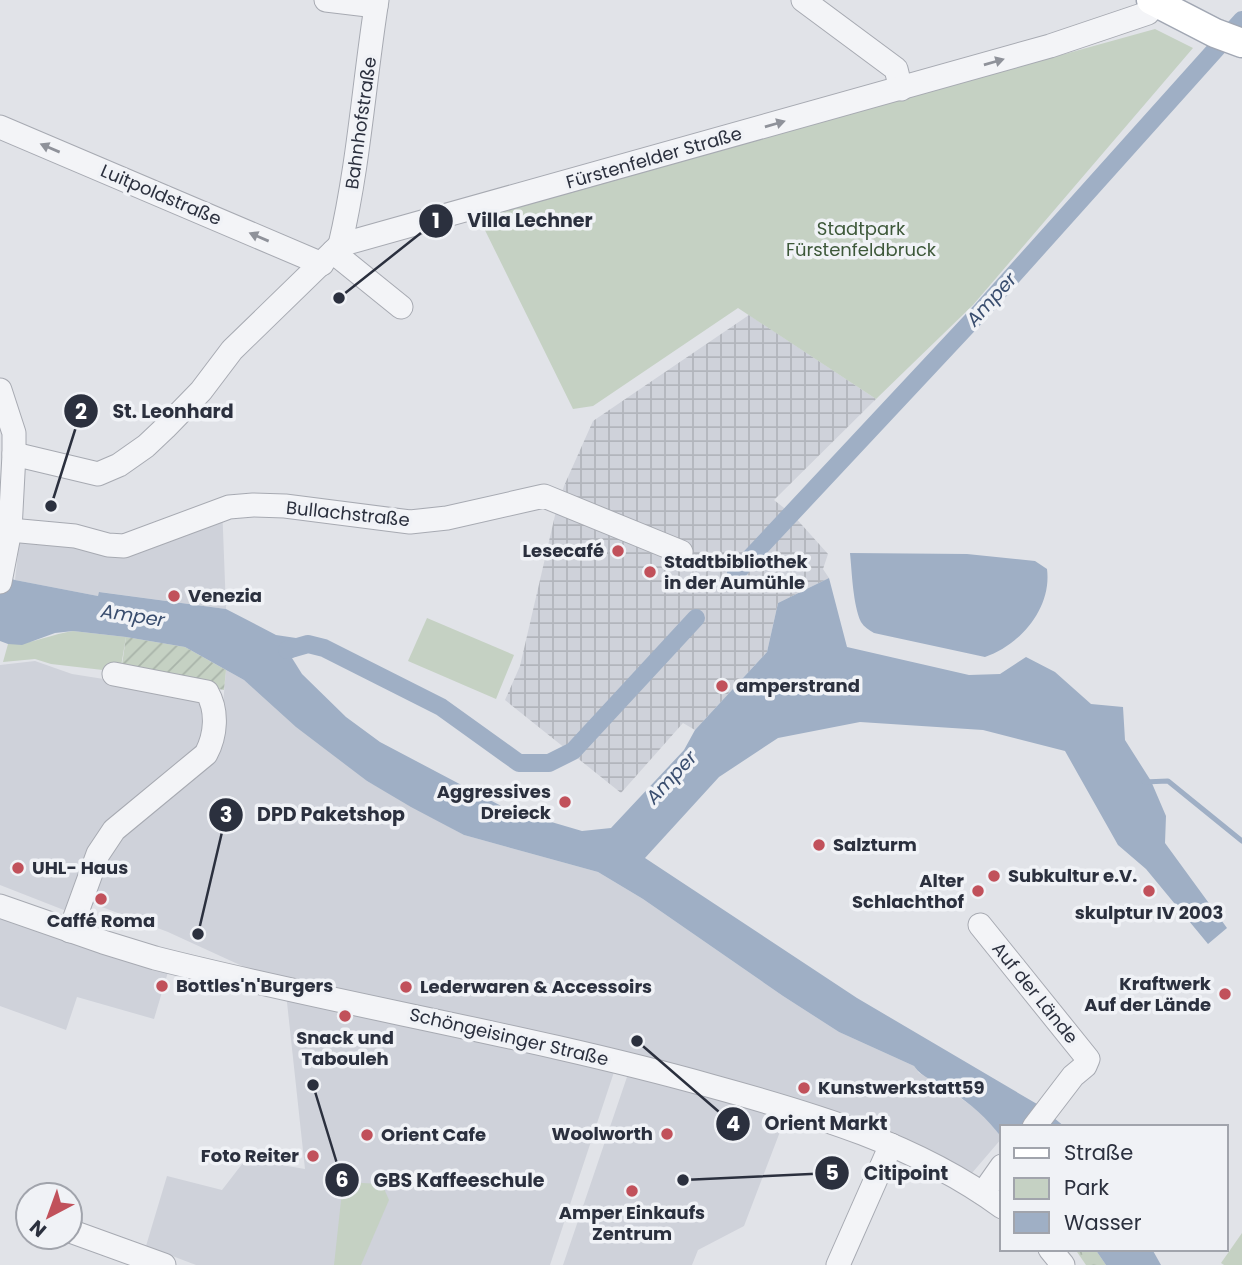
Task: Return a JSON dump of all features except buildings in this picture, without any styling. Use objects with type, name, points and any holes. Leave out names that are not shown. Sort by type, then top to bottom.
[{"type":"main road","name":"Fürstenfelder Straße","points":[[1153,2],[1215,33],[1242,43]]},
{"type":"street","points":[[326,0],[376,3]]},
{"type":"street","points":[[803,0],[896,69],[901,89]]},
{"type":"street","name":"Fürstenfelder Straße","points":[[15,454],[98,474],[119,465],[146,446],[165,428],[201,391],[232,350],[331,254],[521,195],[1050,46],[1148,13],[1153,2]]},
{"type":"street","name":"Bahnhofstraße","points":[[331,254],[349,206],[363,118],[376,3]]},
{"type":"street","name":"Luitpoldstraße","points":[[0,127],[331,254],[401,307]]},
{"type":"street","points":[[0,390],[14,433],[15,454],[10,530],[1,577]]},
{"type":"street","name":"Bullachstraße","points":[[10,530],[75,536],[108,545],[124,546],[229,507],[285,506],[410,522],[447,518],[544,496],[681,552]]},
{"type":"street","points":[[70,931],[98,855],[114,830],[206,754],[213,741],[214,704],[207,692],[114,674]]},
{"type":"street","name":"Schöngeisinger Straße","points":[[0,906],[155,958],[656,1070],[836,1122],[891,1145],[983,1193],[1000,1206]]},
{"type":"street","name":"Auf der Lände","points":[[980,925],[1088,1059],[1086,1066],[1073,1076],[1036,1125]]},
{"type":"street","points":[[838,1265],[891,1145]]},
{"type":"street","points":[[983,1193],[1000,1169]]},
{"type":"street","points":[[84,1236],[164,1265]]},
{"type":"street","points":[[1052,1251],[1063,1265]]},
{"type":"shaded area","points":[[749,315],[876,399],[774,500],[793,515],[828,554],[823,569],[829,578],[778,603],[767,652],[695,730],[683,723],[621,793],[505,700],[520,666],[556,511],[564,486],[593,421]]},
{"type":"shaded area","points":[[222,504],[226,609],[100,592],[98,596],[15,580],[20,536],[121,546]]},
{"type":"shaded area","points":[[35,661],[72,674],[205,695],[203,751],[143,797],[69,912],[0,885],[0,665]]},
{"type":"shaded area","points":[[226,670],[244,680],[367,781],[464,835],[598,872],[643,899],[839,1032],[914,1066],[919,1073],[986,1116],[1000,1135],[1000,1140],[972,1173],[895,1133],[779,1094],[626,1054],[412,1004],[253,971],[168,932],[86,901],[119,835],[219,750]]},
{"type":"shaded area","points":[[0,913],[168,972],[154,1019],[77,997],[66,1030],[0,1006]]},
{"type":"shaded area","points":[[286,993],[615,1069],[550,1265],[196,1265],[146,1246],[167,1176],[222,1190],[246,1159],[305,1169]]},
{"type":"shaded area","points":[[628,1074],[786,1116],[744,1226],[698,1250],[692,1265],[563,1265]]},
{"type":"green space","name":"Stadtpark Fürstenfeldbruck","points":[[1155,29],[1193,48],[973,305],[876,399],[738,308],[593,406],[573,409],[478,216]]},
{"type":"green space","points":[[427,618],[514,655],[496,699],[408,661]]},
{"type":"green space","points":[[73,631],[126,637],[120,672],[51,664],[35,659],[3,662],[8,644],[25,643]]},
{"type":"green space","points":[[126,637],[185,647],[226,670],[224,690],[121,672]]},
{"type":"green space","points":[[343,1182],[382,1184],[389,1200],[361,1265],[334,1265]]},
{"type":"green space","points":[[1242,1233],[1242,1265],[1224,1265],[1221,1263]]},
{"type":"green space","points":[[1076,1251],[1096,1251],[1106,1265],[1086,1265]]},
{"type":"water","points":[[850,553],[967,554],[1035,561],[1047,569],[1047,583],[1039,611],[1031,623],[1010,644],[985,657],[874,633],[867,628],[861,622],[856,607]]},
{"type":"water","points":[[0,575],[98,596],[99,592],[226,609],[276,635],[296,638],[308,644],[304,653],[292,658],[302,674],[346,717],[380,742],[507,809],[582,831],[611,828],[684,750],[695,730],[767,652],[778,603],[829,578],[847,647],[969,675],[1000,674],[1026,657],[1055,672],[1091,704],[1123,707],[1125,740],[1151,781],[1166,816],[1165,843],[1227,928],[1208,944],[1146,869],[1118,845],[1065,751],[983,730],[860,722],[778,738],[719,777],[645,858],[857,998],[1037,1104],[1063,1125],[1000,1125],[1000,1136],[972,1106],[925,1077],[914,1066],[839,1032],[643,899],[598,872],[464,835],[367,781],[296,727],[244,680],[185,647],[73,631],[55,633],[22,645],[0,641]]},
{"type":"water","points":[[1096,1251],[1153,1251],[1161,1265],[1106,1265]]},
{"type":"waterway","name":"Amper","points":[[736,573],[981,311],[1242,20]]},
{"type":"waterway","name":"Amper","points":[[287,650],[308,644],[324,648],[441,707],[519,763],[549,763],[573,751],[696,618]]},
{"type":"waterway","name":"Amper","points":[[1144,782],[1168,781],[1242,841]]},
{"type":"place","name":"Villa Lechner","points":[[339,298]]},
{"type":"place","name":"St. Leonhard","points":[[51,506]]},
{"type":"place","name":"Lesecafé","points":[[618,551]]},
{"type":"place","name":"Stadtbibliothek in der Aumühle","points":[[650,572]]},
{"type":"place","name":"Venezia","points":[[174,596]]},
{"type":"place","name":"amperstrand","points":[[722,686]]},
{"type":"place","name":"Aggressives Dreieck","points":[[565,802]]},
{"type":"place","name":"Salzturm","points":[[819,845]]},
{"type":"place","name":"UHL- Haus","points":[[18,868]]},
{"type":"place","name":"Subkultur e.V.","points":[[994,876]]},
{"type":"place","name":"Alter Schlachthof","points":[[978,891]]},
{"type":"place","name":"skulptur IV 2003","points":[[1149,891]]},
{"type":"place","name":"Caffé Roma","points":[[101,899]]},
{"type":"place","name":"DPD Paketshop","points":[[198,934]]},
{"type":"place","name":"Bottles'n'Burgers","points":[[162,986]]},
{"type":"place","name":"Lederwaren & Accessoirs","points":[[406,987]]},
{"type":"place","name":"Kraftwerk Auf der Lände","points":[[1225,994]]},
{"type":"place","name":"Snack und Tabouleh","points":[[345,1016]]},
{"type":"place","name":"Orient Markt","points":[[637,1041]]},
{"type":"place","name":"GBS Kaffeeschule","points":[[313,1085]]},
{"type":"place","name":"Kunstwerkstatt59","points":[[804,1088]]},
{"type":"place","name":"Woolworth","points":[[667,1134]]},
{"type":"place","name":"Orient Cafe","points":[[367,1135]]},
{"type":"place","name":"Foto Reiter","points":[[313,1156]]},
{"type":"place","name":"Citipoint","points":[[683,1180]]},
{"type":"place","name":"Amper Einkaufs Zentrum","points":[[632,1191]]}]
